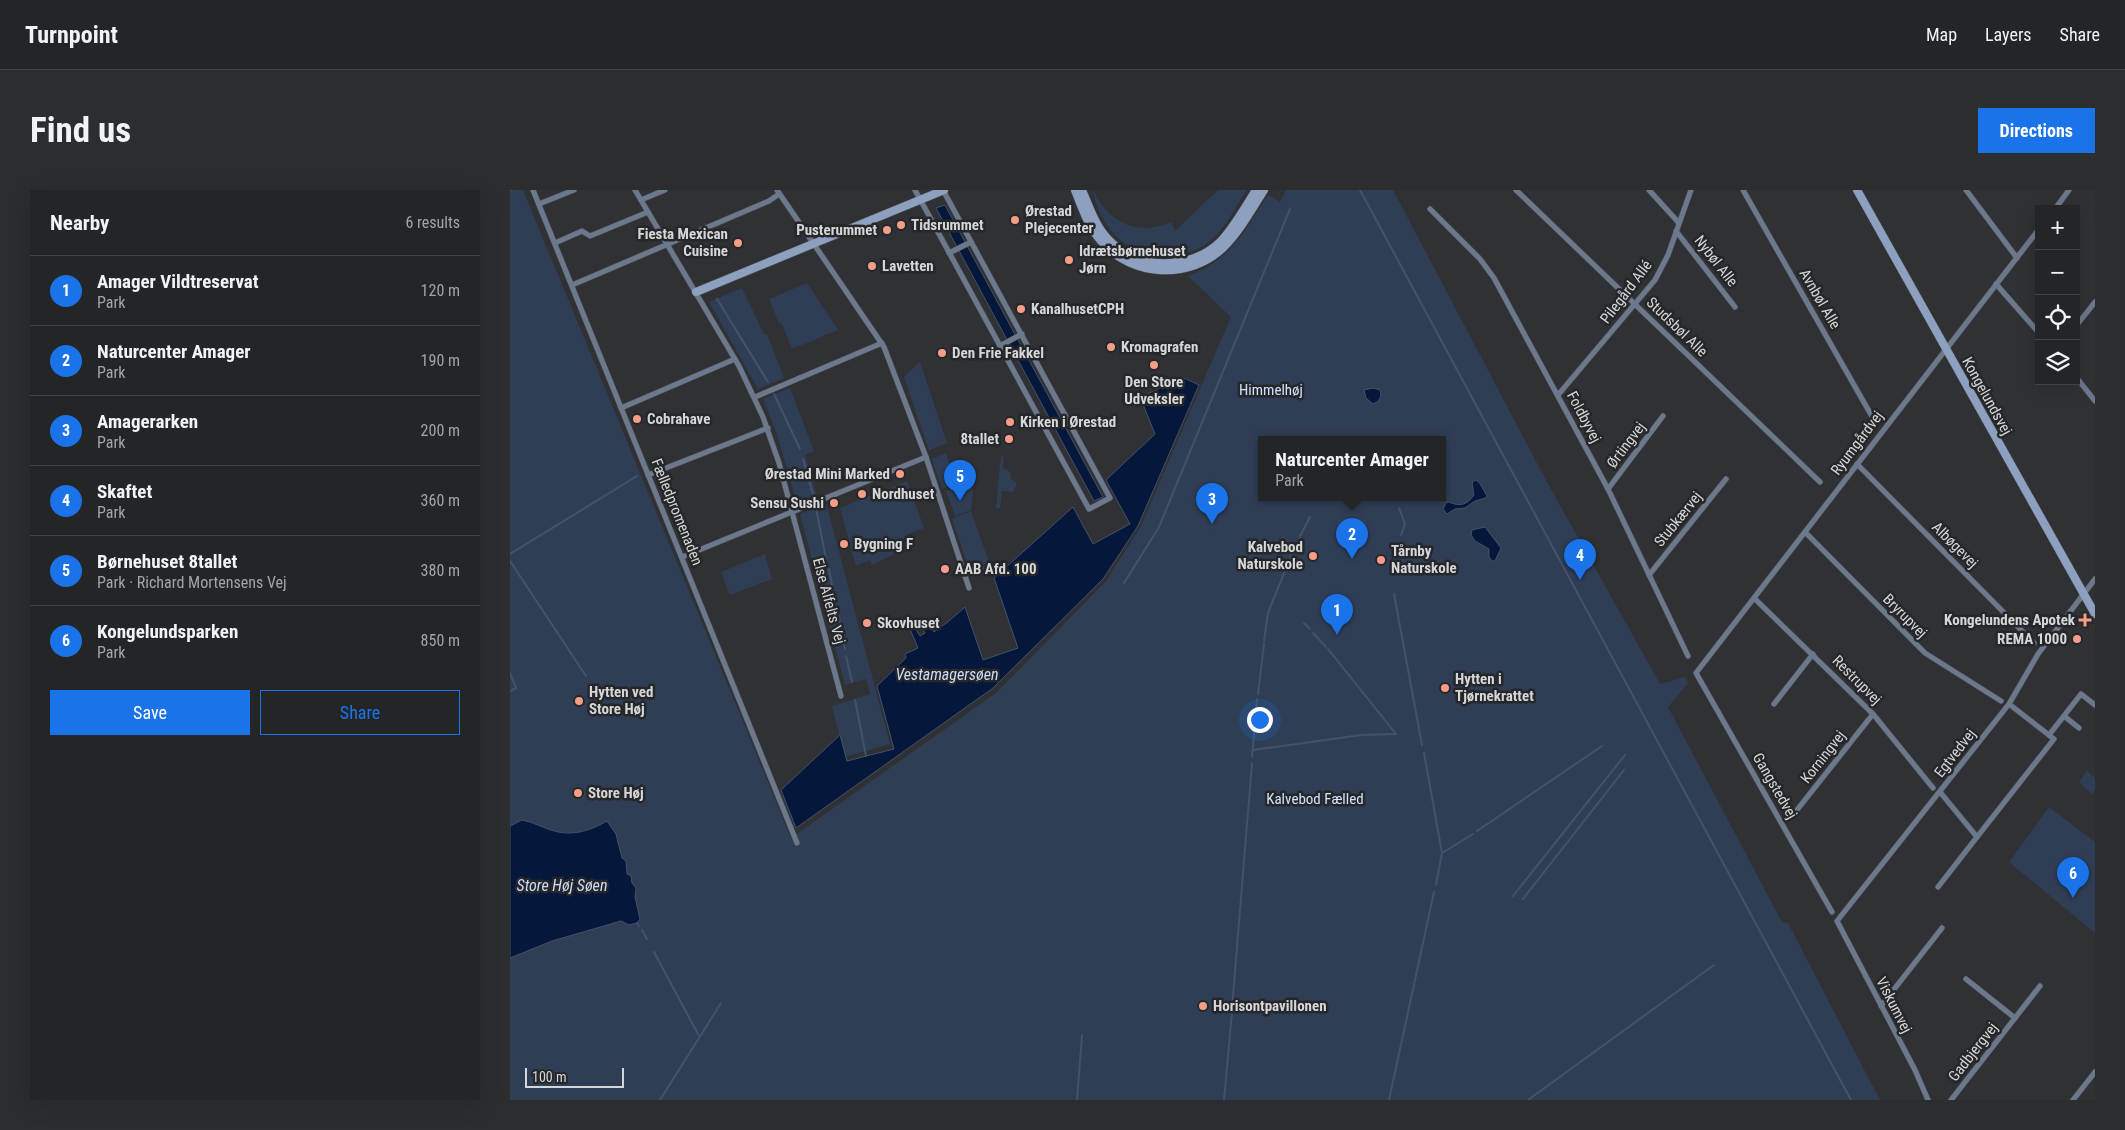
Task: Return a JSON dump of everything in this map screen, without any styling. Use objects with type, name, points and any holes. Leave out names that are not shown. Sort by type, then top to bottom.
[{"type":"street","name":"Fælledpromenaden","points":[[533,190],[797,843]]},
{"type":"street","points":[[539,204],[574,190]]},
{"type":"street","name":"Else Alfelts Vej","points":[[635,190],[736,359],[768,428],[841,696]]},
{"type":"street","points":[[641,200],[665,190]]},
{"type":"street","points":[[696,292],[920,199],[943,190],[1110,498],[1089,509],[950,253],[920,199],[915,190]]},
{"type":"street","points":[[1074,190],[1092,230],[1111,252],[1137,266],[1164,271],[1190,267],[1215,255],[1234,236],[1264,190]]},
{"type":"street","points":[[1082,190],[1098,226],[1116,247],[1140,259],[1163,263],[1188,260],[1211,249],[1229,232],[1256,190]]},
{"type":"street","name":"Studsbøl Alle","points":[[1516,190],[1820,482]]},
{"type":"street","points":[[1648,190],[1679,223]]},
{"type":"street","name":"Pilegård Allé","points":[[1558,395],[1636,305],[1655,280],[1668,255],[1691,190]]},
{"type":"street","name":"Avnbøl Alle","points":[[1743,190],[1874,420]]},
{"type":"street","name":"Kongelundsvej","points":[[1856,190],[2095,614]]},
{"type":"street","points":[[1966,190],[2017,258]]},
{"type":"street","points":[[2058,205],[2069,190]]},
{"type":"street","points":[[572,286],[769,201],[778,192],[882,343],[899,382],[926,457],[969,588]]},
{"type":"street","name":"Foldbyvej","points":[[1430,209],[1480,259],[1494,278],[1608,489],[1688,656]]},
{"type":"street","points":[[555,243],[582,232],[590,236],[648,212]]},
{"type":"street","name":"Nybøl Alle","points":[[1676,231],[1735,307]]},
{"type":"street","name":"Ryumgårdvej","points":[[1696,673],[2035,235]]},
{"type":"street","points":[[950,253],[971,242]]},
{"type":"street","points":[[1996,284],[2035,328]]},
{"type":"street","points":[[2080,321],[2095,302]]},
{"type":"street","points":[[1000,346],[1020,335]]},
{"type":"street","points":[[754,397],[882,343]]},
{"type":"street","points":[[621,408],[736,359]]},
{"type":"street","points":[[2080,382],[2095,401]]},
{"type":"street","name":"Ørtingvej","points":[[1608,489],[1663,416]]},
{"type":"street","points":[[648,475],[768,428]]},
{"type":"street","points":[[682,558],[926,457]]},
{"type":"street","name":"Albøgevej","points":[[1857,464],[2034,643]]},
{"type":"street","name":"Stubkærvej","points":[[1649,575],[1726,479]]},
{"type":"street","name":"Bryrupvej","points":[[1805,532],[1925,654],[2002,701]]},
{"type":"street","name":"Egtvedvej","points":[[1837,921],[2009,704],[2038,654],[2095,579]]},
{"type":"street","name":"Restrupvej","points":[[1754,598],[1873,714],[1933,788]]},
{"type":"street","points":[[1774,704],[1812,654]]},
{"type":"street","name":"Gangstedvej","points":[[1696,673],[1832,912]]},
{"type":"street","points":[[2049,735],[2081,694],[2095,705]]},
{"type":"street","points":[[1938,887],[2054,739],[2009,704]]},
{"type":"street","name":"Korningvej","points":[[1793,815],[1873,714]]},
{"type":"street","points":[[2064,716],[2079,728]]},
{"type":"street","points":[[1940,792],[1977,837]]},
{"type":"street","name":"Viskumvej","points":[[1837,921],[1928,1100]]},
{"type":"street","points":[[1881,1006],[1942,928]]},
{"type":"street","name":"Gadbjergvej","points":[[1966,979],[2015,1018]]},
{"type":"street","name":"Gadbjergvej","points":[[1951,1100],[2040,986]]},
{"type":"street","points":[[2073,1100],[2095,1072]]},
{"type":"green space","name":"Kalvebod Fælled","points":[[510,190],[523,190],[791,838],[996,693],[1106,581],[1140,528],[1231,317],[1188,276],[1203,270],[1226,253],[1244,232],[1268,195],[1280,202],[1286,190],[1393,190],[1547,482],[1660,684],[1685,677],[1688,683],[1668,707],[1782,922],[1788,923],[1880,1100],[510,1100]]},
{"type":"green space","points":[[1092,190],[1104,208],[1121,222],[1145,228],[1172,222],[1175,231],[1218,190],[1247,190],[1226,223],[1211,240],[1185,254],[1171,256],[1142,252],[1129,246],[1117,237],[1102,217]]},
{"type":"green space","points":[[807,283],[838,330],[792,349],[769,299]]},
{"type":"green space","points":[[742,288],[764,334],[767,334],[784,378],[758,389],[709,302]]},
{"type":"green space","points":[[920,362],[947,443],[929,450],[904,377]]},
{"type":"green space","points":[[790,388],[814,451],[805,455],[817,497],[797,504],[778,437],[763,399]]},
{"type":"green space","points":[[946,453],[956,483],[942,489],[932,459]]},
{"type":"green space","points":[[1001,454],[1004,458],[1003,468],[1010,472],[1011,479],[1017,483],[1013,492],[1002,491],[1000,508],[996,508]]},
{"type":"green space","points":[[907,481],[924,528],[908,534],[908,547],[872,565],[870,560],[856,566],[840,508]]},
{"type":"green space","points":[[974,481],[971,510],[955,516],[946,491]]},
{"type":"green space","points":[[826,503],[890,744],[845,757],[832,706],[870,694],[866,679],[845,685],[800,514]]},
{"type":"green space","points":[[971,511],[992,571],[972,578],[952,519]]},
{"type":"green space","points":[[765,554],[772,579],[730,595],[721,572]]},
{"type":"green space","points":[[2087,771],[2095,778],[2095,790],[2092,794],[2079,782]]},
{"type":"green space","points":[[2049,807],[2095,842],[2095,933],[2009,862]]},
{"type":"water","points":[[945,205],[1103,497],[1094,501],[936,208]]},
{"type":"water","name":"Vestamagersøen","points":[[1184,378],[1199,385],[1138,526],[1103,579],[993,688],[796,828],[781,790],[840,735],[847,761],[894,749],[877,686],[906,658],[905,654],[918,648],[910,629],[915,628],[920,636],[925,633],[921,625],[927,622],[934,632],[965,607],[983,660],[1018,648],[994,578],[1073,507],[1093,544],[1130,524],[1106,480],[1155,434],[1140,397]]},
{"type":"water","points":[[1373,388],[1380,390],[1381,395],[1379,400],[1373,404],[1366,398],[1364,390]]},
{"type":"water","points":[[1475,480],[1479,482],[1487,496],[1486,498],[1475,501],[1465,508],[1455,509],[1447,514],[1443,509],[1446,503],[1463,504],[1474,495],[1472,483]]},
{"type":"water","points":[[1485,527],[1501,548],[1495,561],[1492,561],[1489,557],[1489,549],[1475,541],[1471,535],[1472,530]]},
{"type":"water","name":"Store Høj Søen","points":[[522,820],[566,833],[594,828],[607,821],[616,834],[622,858],[626,861],[627,874],[631,876],[632,883],[636,888],[635,897],[640,919],[637,923],[629,925],[621,921],[552,941],[510,958],[510,826]]},
{"type":"waterway","points":[[1360,190],[1851,1100]]},
{"type":"waterway","points":[[1124,583],[1159,527],[1290,209]]},
{"type":"waterway","points":[[717,299],[768,382]]},
{"type":"waterway","points":[[774,394],[800,449]]},
{"type":"waterway","points":[[803,459],[814,498]]},
{"type":"waterway","points":[[510,554],[637,476]]},
{"type":"waterway","points":[[816,508],[826,559]]},
{"type":"waterway","points":[[1399,508],[1405,524],[1401,535]]},
{"type":"waterway","points":[[1299,538],[1310,517]]},
{"type":"waterway","points":[[1264,641],[1268,613],[1295,546]]},
{"type":"waterway","points":[[510,561],[586,676]]},
{"type":"waterway","points":[[829,569],[835,601]]},
{"type":"waterway","points":[[1394,594],[1422,745]]},
{"type":"waterway","points":[[837,607],[845,649]]},
{"type":"waterway","points":[[1304,623],[1310,629]]},
{"type":"waterway","points":[[1313,633],[1326,647]]},
{"type":"waterway","points":[[1258,694],[1264,644]]},
{"type":"waterway","points":[[1328,649],[1396,734]]},
{"type":"waterway","points":[[846,656],[852,682]]},
{"type":"waterway","points":[[510,673],[516,688],[510,691]]},
{"type":"waterway","points":[[1252,757],[1257,699]]},
{"type":"waterway","points":[[855,700],[866,756]]},
{"type":"waterway","points":[[1253,750],[1361,735],[1396,734]]},
{"type":"waterway","points":[[1477,831],[1602,746]]},
{"type":"waterway","points":[[1424,753],[1442,853],[1436,885]]},
{"type":"waterway","points":[[1513,896],[1625,755]]},
{"type":"waterway","points":[[1232,1008],[1252,763]]},
{"type":"waterway","points":[[1523,899],[1624,770]]},
{"type":"waterway","points":[[1442,853],[1473,834]]},
{"type":"waterway","points":[[1389,1100],[1434,892]]},
{"type":"waterway","points":[[642,930],[647,939]]},
{"type":"waterway","points":[[654,952],[699,1036]]},
{"type":"waterway","points":[[1528,1100],[1714,965]]},
{"type":"waterway","points":[[660,1100],[721,1003]]},
{"type":"waterway","points":[[1224,1100],[1232,1012]]},
{"type":"waterway","points":[[1077,1100],[1082,1035]]},
{"type":"place","name":"Ørestad Plejecenter","points":[[1015,220]]},
{"type":"place","name":"Tidsrummet","points":[[901,225]]},
{"type":"place","name":"Pusterummet","points":[[887,230]]},
{"type":"place","name":"Fiesta Mexican Cuisine","points":[[738,243]]},
{"type":"place","name":"Idrætsbørnehuset Jørn","points":[[1069,260]]},
{"type":"place","name":"Lavetten","points":[[872,266]]},
{"type":"place","name":"KanalhusetCPH","points":[[1021,309]]},
{"type":"place","name":"Kromagrafen","points":[[1111,347]]},
{"type":"place","name":"Den Frie Fakkel","points":[[942,353]]},
{"type":"place","name":"Den Store Udveksler","points":[[1154,365]]},
{"type":"place","name":"Cobrahave","points":[[637,419]]},
{"type":"place","name":"Kirken i Ørestad","points":[[1010,422]]},
{"type":"place","name":"8tallet","points":[[1009,439]]},
{"type":"place","name":"Ørestad Mini Marked","points":[[900,474]]},
{"type":"place","name":"Nordhuset","points":[[862,494]]},
{"type":"place","name":"Børnehuset 8tallet","points":[[960,501]]},
{"type":"place","name":"Sensu Sushi","points":[[834,503]]},
{"type":"place","name":"Amagerarken","points":[[1212,524]]},
{"type":"place","name":"Bygning F","points":[[844,544]]},
{"type":"place","name":"Kalvebod Naturskole","points":[[1313,556]]},
{"type":"place","name":"Naturcenter Amager","points":[[1352,559]]},
{"type":"place","name":"Tårnby Naturskole","points":[[1381,560]]},
{"type":"place","name":"AAB Afd. 100","points":[[945,569]]},
{"type":"place","name":"Skaftet","points":[[1580,580]]},
{"type":"place","name":"Kongelundens Apotek","points":[[2085,620]]},
{"type":"place","name":"Skovhuset","points":[[867,623]]},
{"type":"place","name":"Amager Vildtreservat","points":[[1337,635]]},
{"type":"place","name":"REMA 1000","points":[[2077,639]]},
{"type":"place","name":"Hytten i Tjørnekrattet","points":[[1445,688]]},
{"type":"place","name":"Hytten ved Store Høj","points":[[579,701]]},
{"type":"place","name":"Store Høj","points":[[578,793]]},
{"type":"place","name":"Kongelundsparken","points":[[2073,898]]},
{"type":"place","name":"Horisontpavillonen","points":[[1203,1006]]},
{"type":"park label","name":"Himmelhøj","points":[[1271,390]]}]
